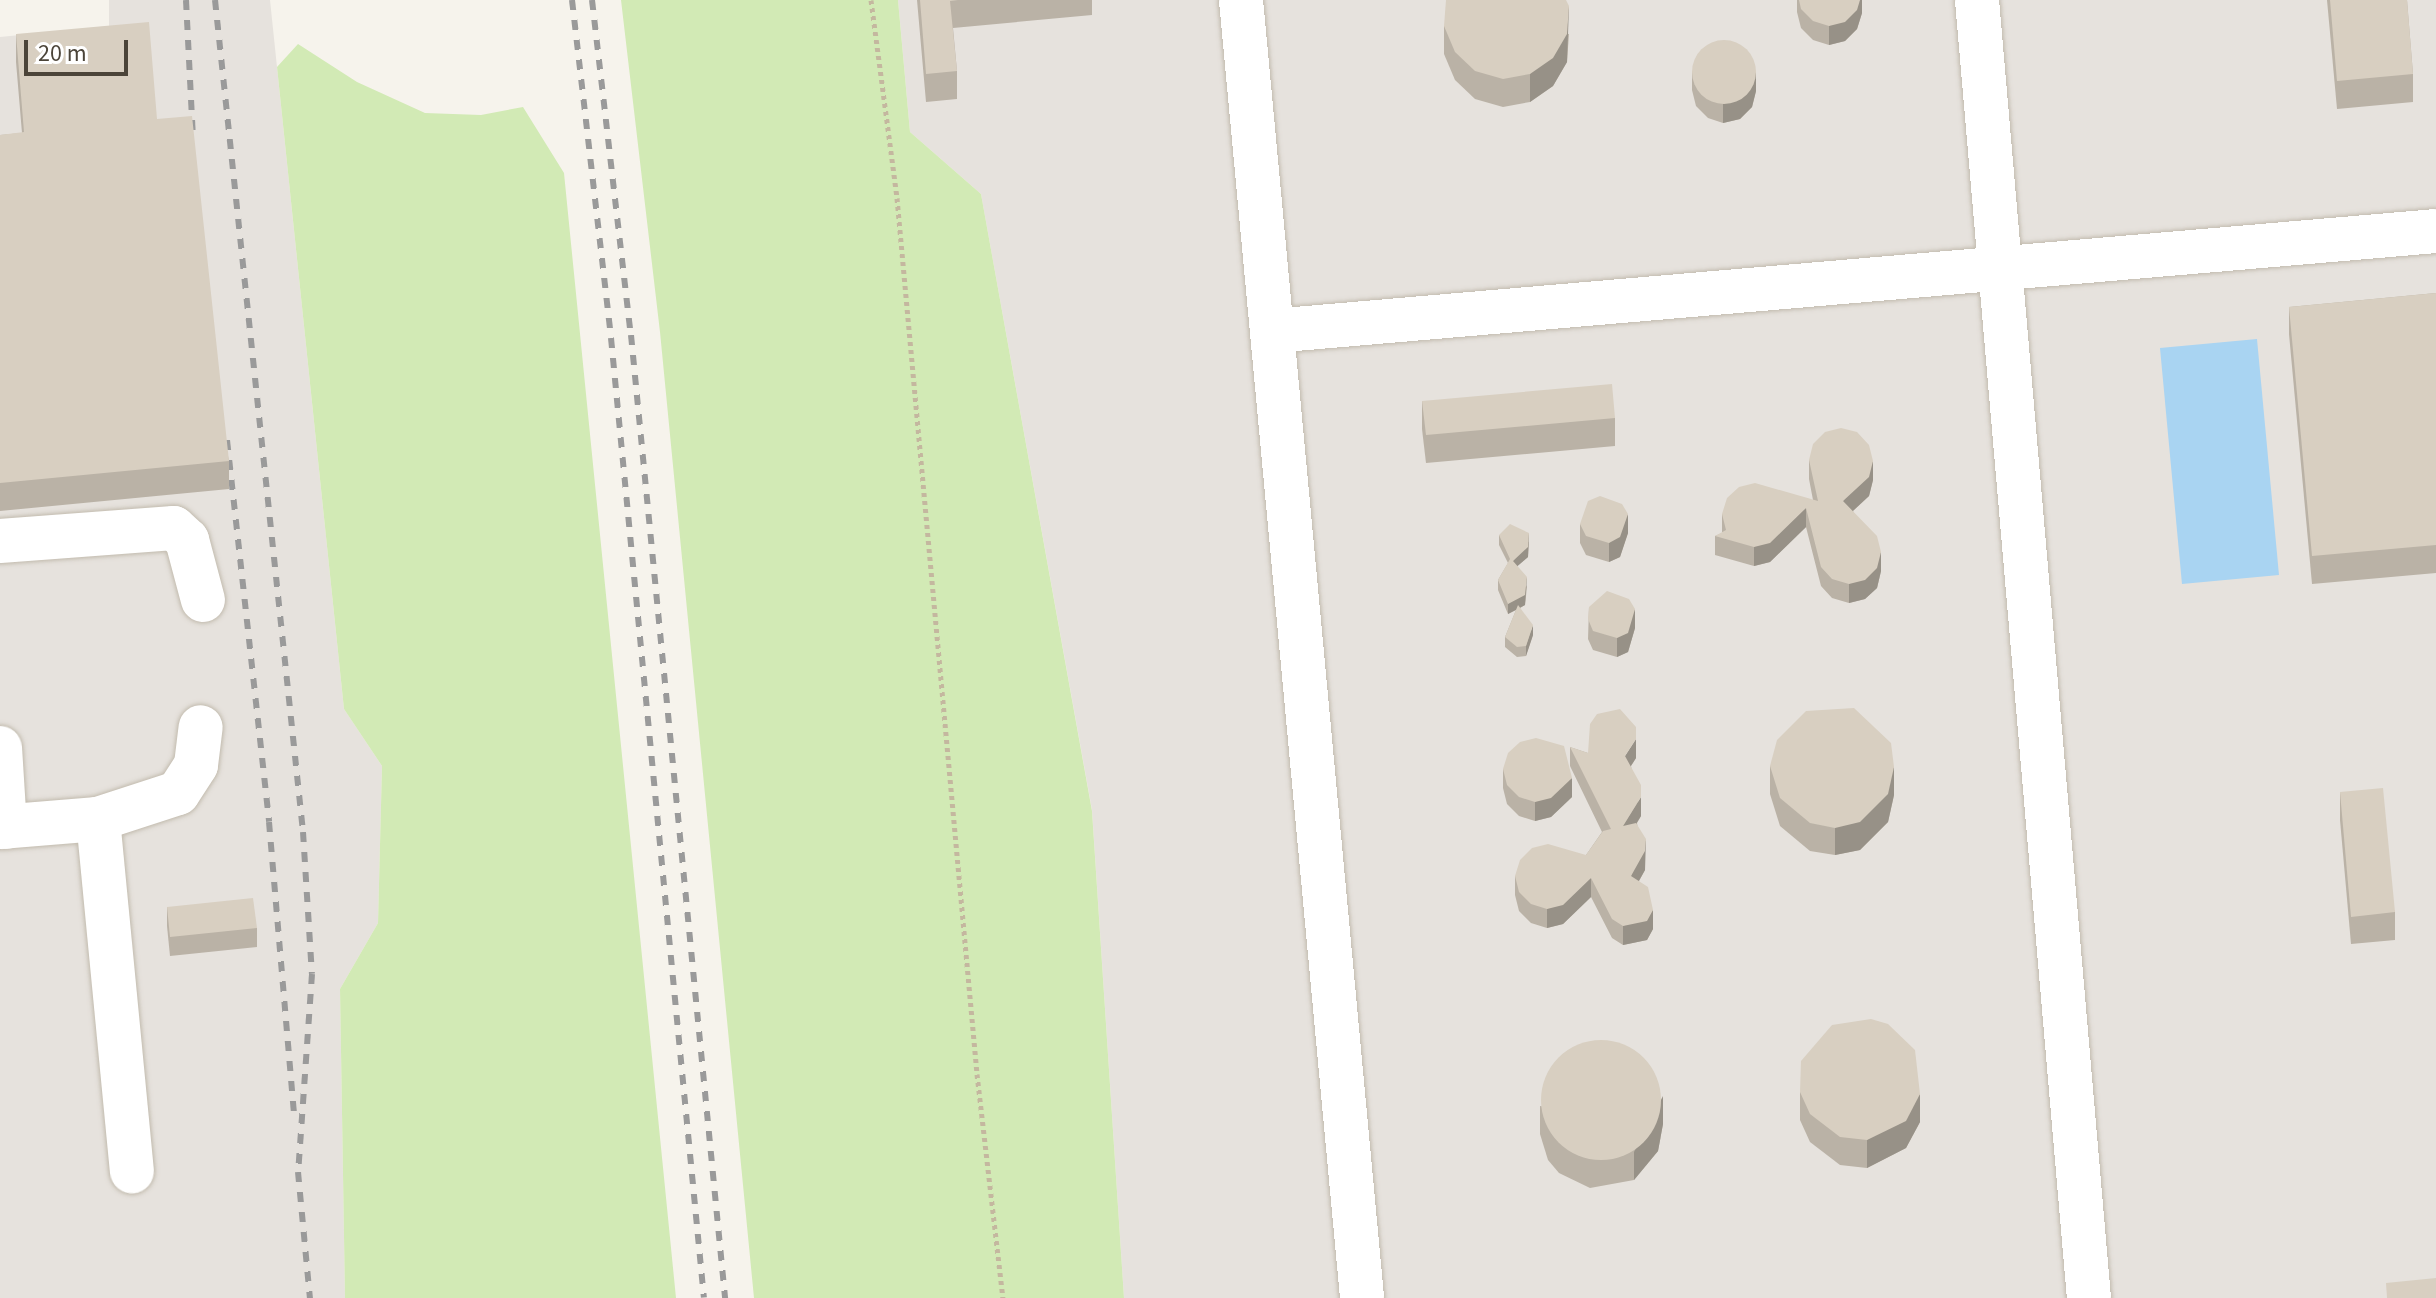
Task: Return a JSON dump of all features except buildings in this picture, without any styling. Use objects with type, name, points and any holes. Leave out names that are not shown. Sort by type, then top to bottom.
[{"type":"lane","points":[[1241,0],[1362,1298]]},
{"type":"lane","points":[[1977,0],[2089,1298]]},
{"type":"lane","points":[[1272,331],[2436,231]]},
{"type":"lane","points":[[0,541],[174,528],[187,540],[203,600]]},
{"type":"lane","points":[[0,748],[3,827],[98,819],[178,793],[196,765],[201,727]]},
{"type":"lane","points":[[98,819],[132,1171]]},
{"type":"path","points":[[871,0],[897,198],[977,1074],[1003,1298]]},
{"type":"shaded area","points":[[109,0],[270,0],[344,709],[382,766],[378,923],[340,989],[345,1298],[0,1298],[0,37],[109,26]]},
{"type":"shaded area","points":[[898,0],[2436,0],[2436,1298],[1124,1298],[1092,810],[981,194],[910,132]]},
{"type":"green space","points":[[621,0],[898,0],[910,132],[981,194],[1092,811],[1124,1298],[754,1298],[660,332]]},
{"type":"green space","points":[[298,44],[357,82],[425,113],[481,115],[523,107],[564,173],[676,1298],[345,1298],[340,989],[378,923],[382,766],[344,709],[277,67]]},
{"type":"water","points":[[2257,339],[2279,575],[2182,584],[2160,348]]},
{"type":"railway","points":[[186,0],[193,138]]},
{"type":"railway","points":[[215,0],[303,832],[312,974],[298,1172],[310,1298]]},
{"type":"railway","points":[[572,0],[611,338],[704,1298]]},
{"type":"railway","points":[[592,0],[631,335],[725,1298]]},
{"type":"railway","points":[[227,440],[269,822],[294,1116]]}]
